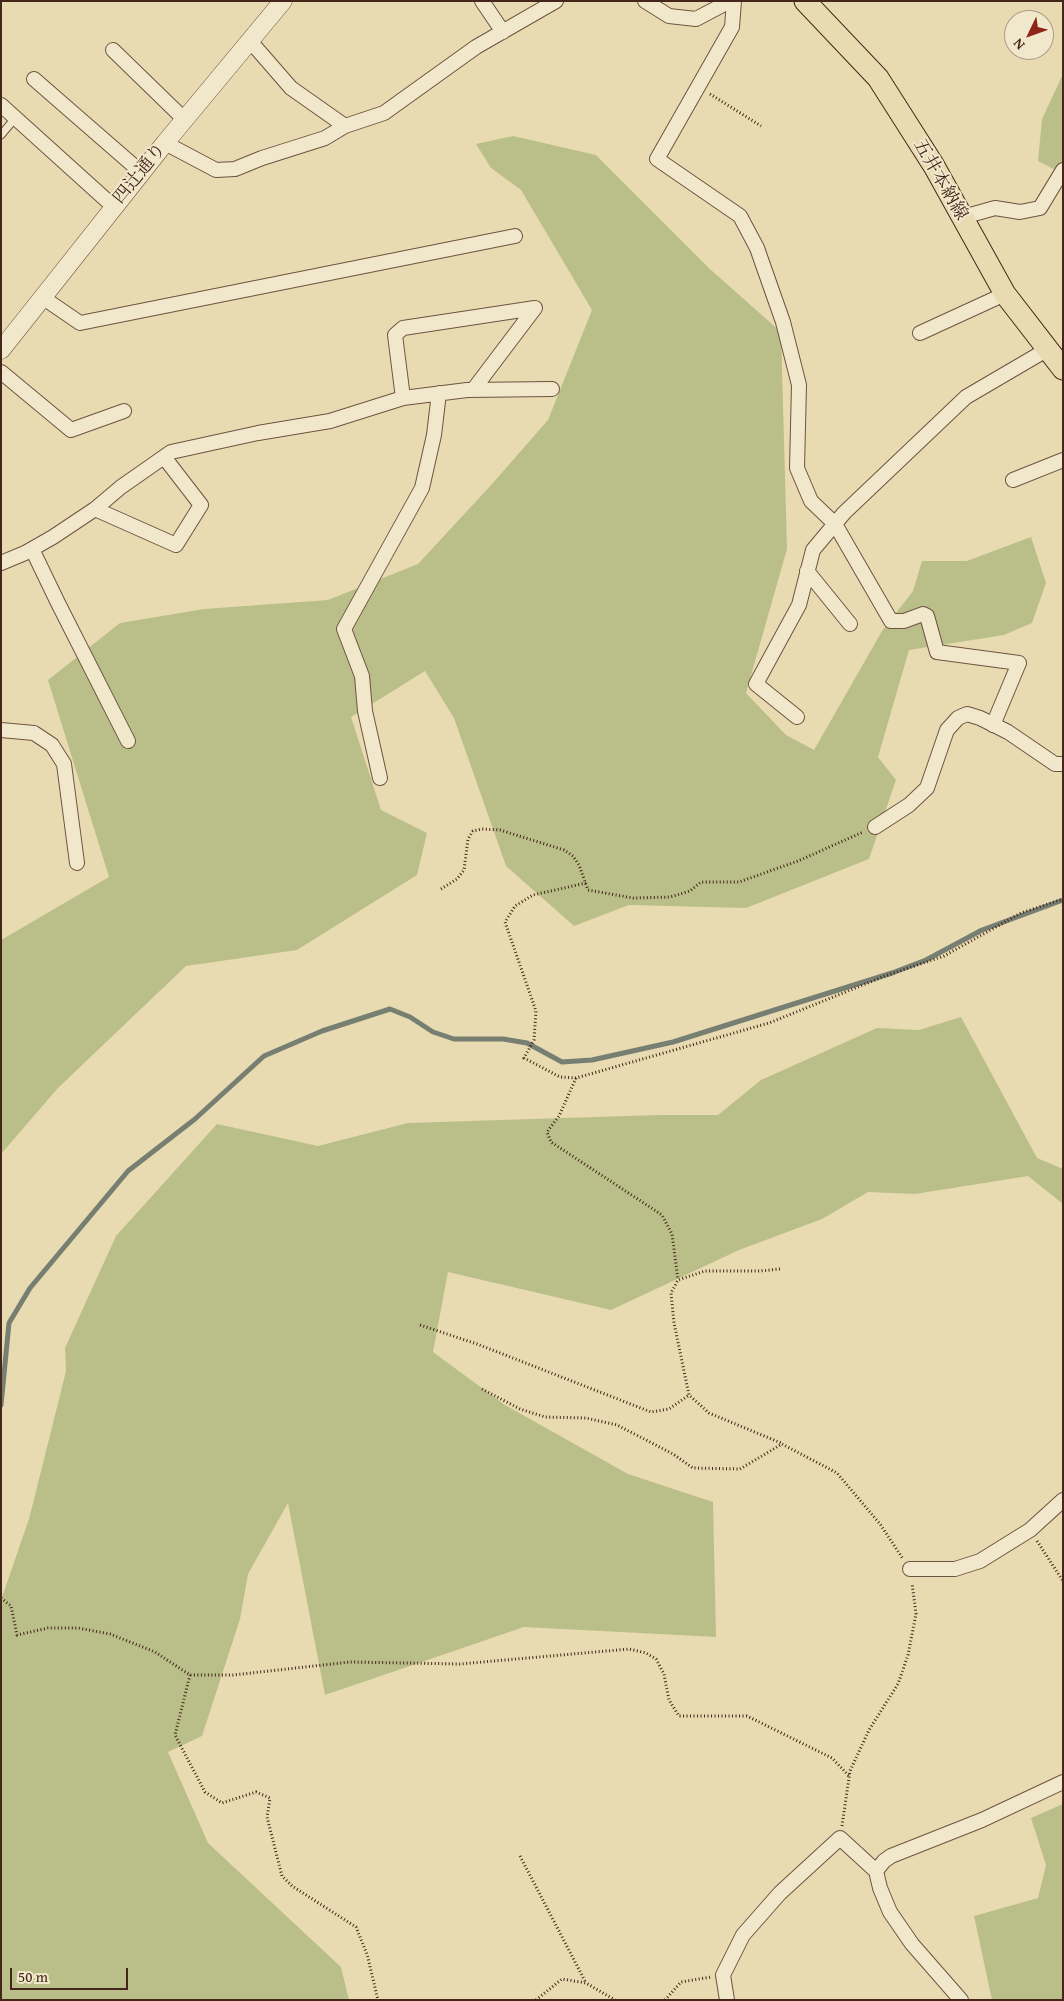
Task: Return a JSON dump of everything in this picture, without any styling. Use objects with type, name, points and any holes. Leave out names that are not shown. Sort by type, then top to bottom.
[{"type":"main road","name":"五井本納線","points":[[805,1],[878,78],[934,166],[1005,294],[1063,369]]},
{"type":"street","name":"四辻通り","points":[[3,345],[165,143],[284,1]]},
{"type":"street","points":[[482,1],[503,32]]},
{"type":"street","points":[[165,143],[216,170],[235,170],[262,158],[324,138],[345,126],[384,114],[476,47],[556,1]]},
{"type":"street","points":[[646,1],[669,16],[696,18],[730,1]]},
{"type":"street","points":[[734,1],[732,27],[658,160],[740,216],[757,248],[783,322],[799,385],[797,468],[811,502],[835,524],[891,621],[904,621],[923,614],[927,616],[937,652],[1020,663],[993,724]]},
{"type":"street","points":[[250,42],[291,88],[345,126]]},
{"type":"street","points":[[113,50],[185,120]]},
{"type":"street","points":[[34,79],[142,173]]},
{"type":"street","points":[[1,104],[114,207]]},
{"type":"street","points":[[963,218],[995,208],[1020,212],[1040,208],[1063,170]]},
{"type":"street","points":[[42,297],[80,323],[515,236]]},
{"type":"street","points":[[920,333],[1005,294]]},
{"type":"street","points":[[403,398],[395,335],[403,328],[535,308],[472,390]]},
{"type":"street","points":[[797,717],[756,684],[798,605],[813,550],[844,513],[966,397],[1048,349]]},
{"type":"street","points":[[1,372],[71,430],[124,411]]},
{"type":"street","points":[[1,563],[32,549],[95,509],[121,487],[171,452],[258,433],[330,421],[403,398],[472,390],[552,389]]},
{"type":"street","points":[[380,778],[365,711],[362,676],[344,630],[422,488],[434,435],[439,393]]},
{"type":"street","points":[[95,509],[176,545],[201,505],[164,457]]},
{"type":"street","points":[[1013,480],[1063,460]]},
{"type":"street","points":[[32,549],[128,740]]},
{"type":"street","points":[[807,571],[850,624]]},
{"type":"street","points":[[875,827],[909,805],[927,788],[947,730],[958,718],[966,714],[980,718],[1008,732],[1055,764],[1063,764]]},
{"type":"street","points":[[1,730],[34,733],[52,745],[64,764],[77,863]]},
{"type":"street","points":[[910,1568],[955,1569],[980,1561],[1030,1530],[1063,1500]]},
{"type":"street","points":[[876,1871],[891,1856],[982,1820],[1063,1782]]},
{"type":"street","points":[[726,2000],[723,1974],[743,1935],[780,1893],[840,1838],[876,1871],[880,1888],[890,1912],[912,1944],[961,2000]]},
{"type":"lane","points":[[1,135],[16,116]]},
{"type":"path","points":[[698,87],[761,126]]},
{"type":"path","points":[[441,889],[457,879],[464,870],[468,839],[473,831],[482,829],[500,830],[564,850],[579,864],[588,890],[633,898],[670,897],[690,891],[702,882],[739,882],[798,861],[875,827]]},
{"type":"path","points":[[586,883],[533,895],[515,906],[505,922],[536,1011],[534,1040],[524,1058],[560,1077],[576,1078],[768,1023],[885,976],[944,956],[1021,913],[1063,899]]},
{"type":"path","points":[[576,1078],[559,1116],[547,1132],[551,1142],[662,1215],[672,1234],[678,1280],[671,1293],[674,1323],[689,1395],[709,1413],[782,1444],[837,1472],[880,1524],[910,1568],[916,1614],[908,1655],[898,1684],[869,1730],[850,1771],[840,1838]]},
{"type":"path","points":[[678,1280],[705,1271],[780,1269]]},
{"type":"path","points":[[420,1325],[477,1344],[651,1412],[669,1409],[689,1395]]},
{"type":"path","points":[[482,1389],[520,1409],[545,1416],[586,1418],[617,1425],[673,1454],[693,1468],[740,1469],[782,1444]]},
{"type":"path","points":[[1030,1530],[1063,1581]]},
{"type":"path","points":[[1,1598],[11,1606],[16,1635],[48,1628],[78,1628],[110,1634],[154,1652],[190,1675],[233,1675],[350,1662],[460,1664],[629,1649],[646,1653],[656,1659],[664,1674],[669,1700],[679,1716],[747,1716],[832,1758],[850,1776]]},
{"type":"path","points":[[190,1675],[175,1736],[205,1792],[222,1803],[256,1792],[270,1798],[267,1817],[282,1876],[292,1886],[356,1927],[367,1954],[378,2000]]},
{"type":"path","points":[[520,1856],[586,1983]]},
{"type":"path","points":[[665,2000],[681,1982],[723,1974]]},
{"type":"path","points":[[536,2000],[562,1978],[586,1983],[615,2000]]},
{"type":"green space","points":[[1063,74],[1063,174],[1038,161],[1042,119]]},
{"type":"green space","points":[[513,136],[596,155],[711,270],[781,332],[787,549],[746,693],[786,735],[814,750],[882,631],[913,591],[922,561],[967,561],[1031,537],[1046,583],[1032,623],[1004,635],[909,650],[878,757],[896,780],[869,859],[746,908],[629,905],[574,926],[506,866],[454,718],[425,671],[351,717],[381,810],[427,833],[417,875],[297,950],[186,966],[58,1088],[1,1154],[1,940],[109,877],[48,680],[120,623],[204,609],[328,600],[418,564],[548,420],[592,310],[521,190],[491,168],[476,144]]},
{"type":"green space","points":[[961,1017],[1037,1158],[1063,1169],[1063,1204],[1028,1176],[915,1194],[868,1192],[822,1219],[739,1250],[611,1310],[448,1272],[433,1352],[505,1405],[628,1474],[713,1502],[716,1637],[524,1627],[325,1695],[288,1503],[248,1574],[240,1619],[202,1736],[168,1752],[208,1843],[341,1967],[349,2000],[1,2000],[1,1600],[29,1519],[66,1371],[65,1348],[116,1236],[217,1124],[318,1146],[408,1123],[658,1115],[718,1115],[761,1080],[877,1028],[919,1030]]},
{"type":"green space","points":[[1063,1804],[1063,2000],[992,2000],[974,1916],[1038,1898],[1046,1865],[1031,1818]]},
{"type":"waterway","points":[[1,1405],[9,1323],[30,1288],[128,1171],[195,1119],[264,1056],[322,1031],[390,1009],[410,1017],[433,1032],[454,1039],[503,1039],[527,1043],[562,1062],[592,1060],[673,1042],[892,973],[926,960],[982,930],[1063,900]]}]
